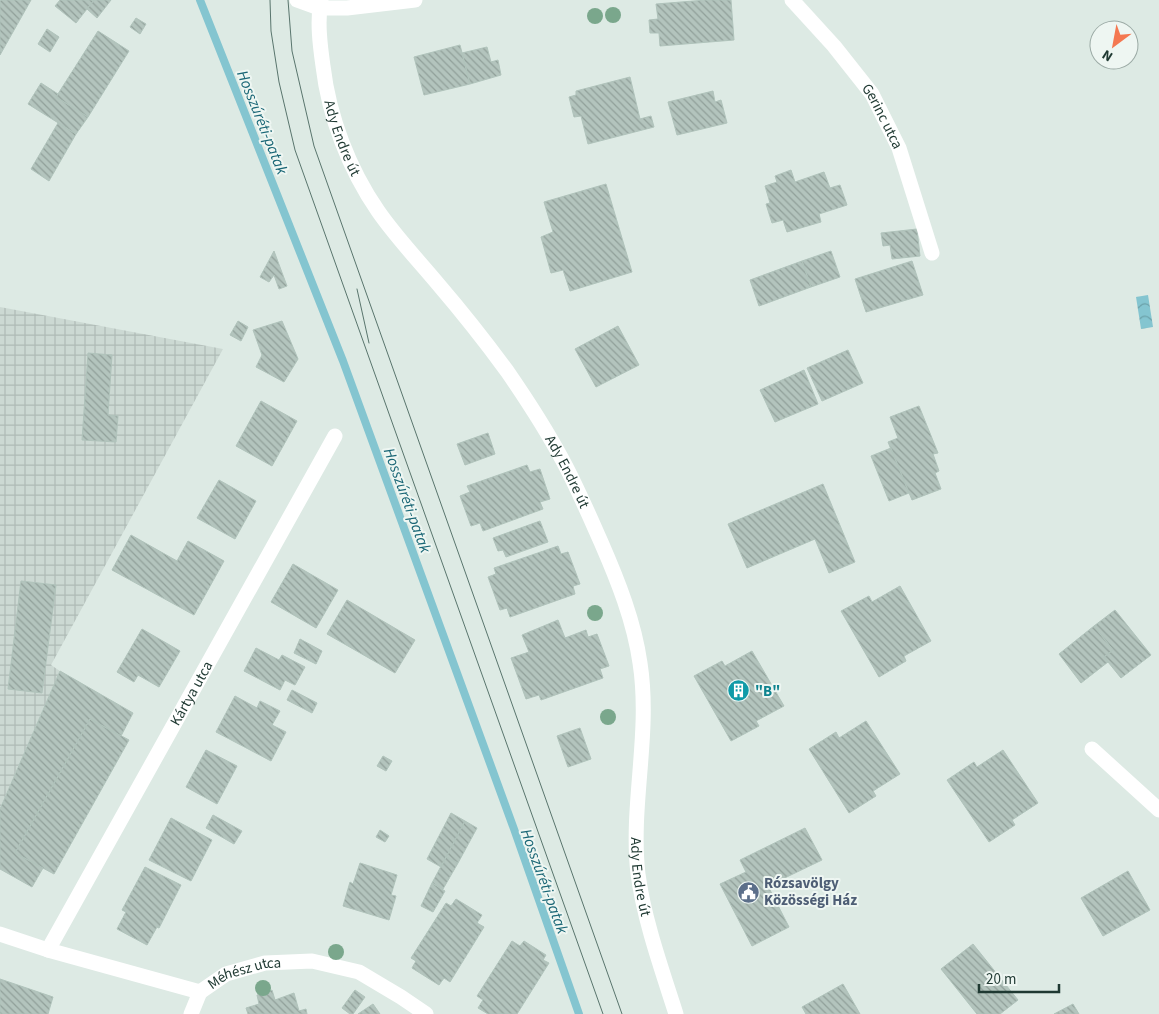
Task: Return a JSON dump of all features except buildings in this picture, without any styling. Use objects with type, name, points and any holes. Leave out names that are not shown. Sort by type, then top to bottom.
[{"type":"street","points":[[297,0],[347,8],[415,0]]},
{"type":"street","name":"Gerinc utca","points":[[792,0],[834,46],[872,94],[899,148],[932,254]]},
{"type":"street","name":"Ady Endre út","points":[[320,4],[320,46],[330,108],[360,181],[378,210],[478,334],[517,386],[562,460],[590,517],[618,582],[633,627],[644,687],[637,834],[638,874],[657,954],[676,1014]]},
{"type":"street","name":"Kártya utca","points":[[48,950],[335,436]]},
{"type":"street","points":[[1092,749],[1159,810]]},
{"type":"street","name":"Méhész utca","points":[[0,934],[48,950],[200,992],[226,974],[266,963],[312,961],[359,972],[426,1014]]},
{"type":"street","points":[[191,1014],[200,992]]},
{"type":"shaded area","points":[[0,307],[223,349],[51,665],[60,671],[0,808]]},
{"type":"water","points":[[1148,295],[1153,327],[1141,329],[1136,297]]},
{"type":"waterway","name":"Hosszúréti-patak","points":[[200,0],[343,361],[514,829],[579,1014]]},
{"type":"tram line","points":[[270,0],[271,31],[279,82],[295,150],[603,1014]]},
{"type":"tram line","points":[[288,0],[292,51],[314,146],[622,1014]]},
{"type":"tram line","points":[[357,289],[369,343]]},
{"type":"place","name":"\"B\"","points":[[739,691]]},
{"type":"place","name":"Rózsavölgy Közösségi Ház","points":[[748,892]]}]
